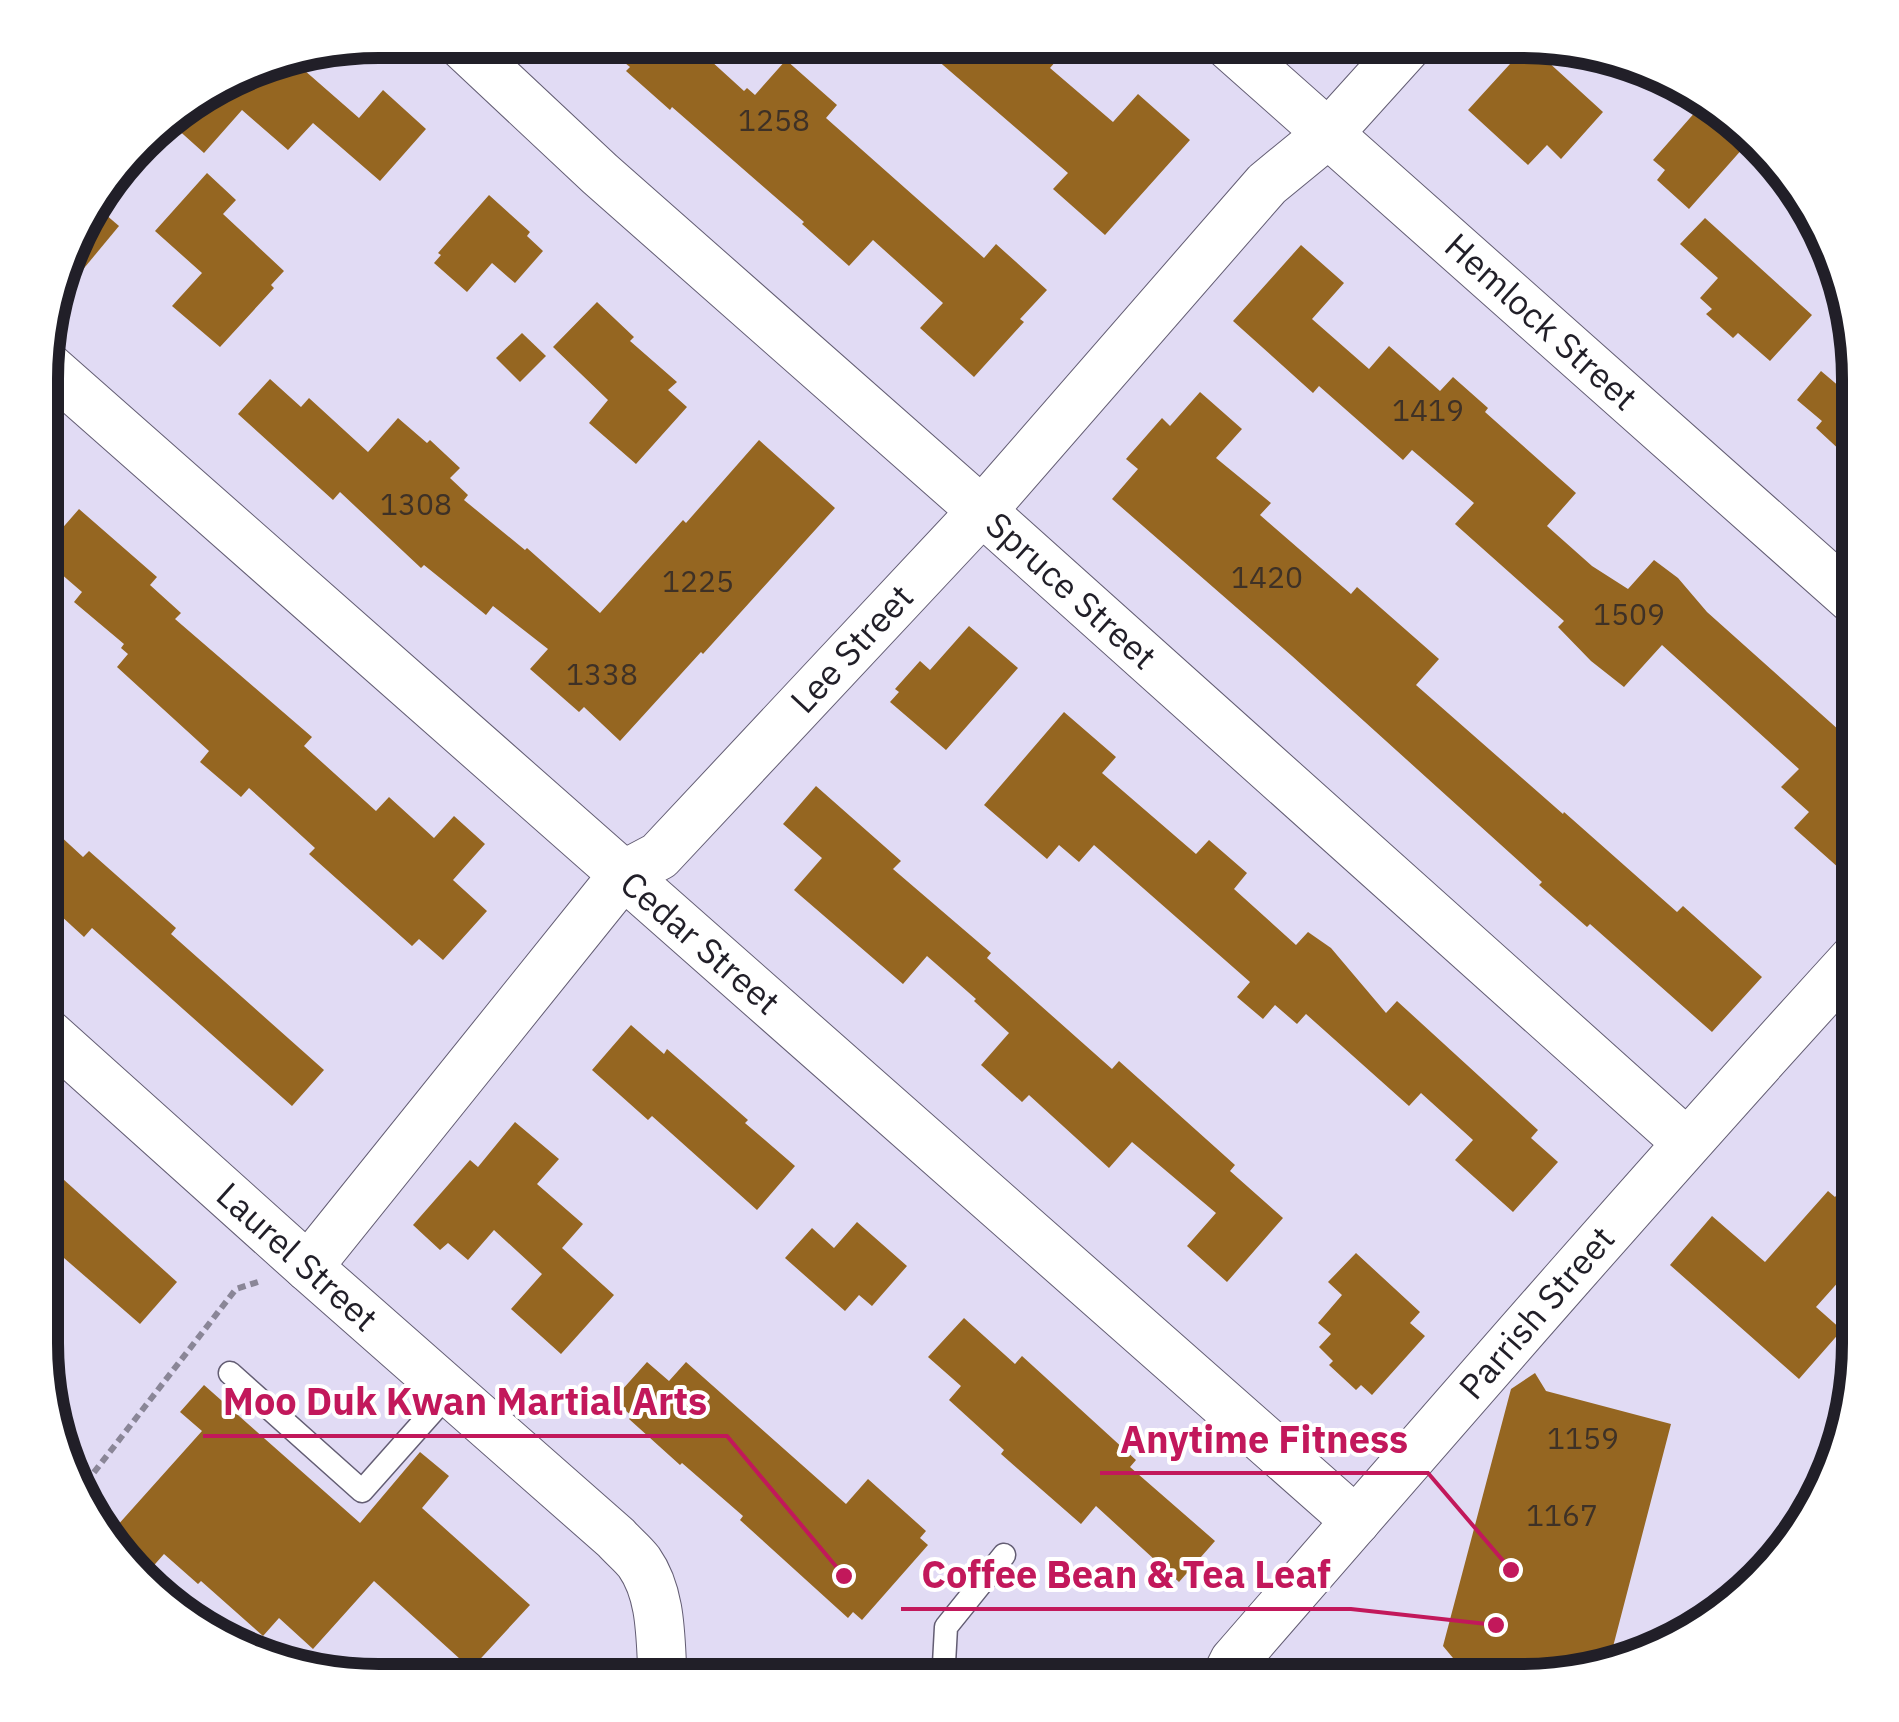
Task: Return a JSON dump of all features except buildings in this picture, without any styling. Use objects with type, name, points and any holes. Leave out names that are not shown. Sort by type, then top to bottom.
[{"type":"street","name":"Spruce Street","points":[[476,58],[600,174],[982,510],[1686,1142]]},
{"type":"street","name":"Hemlock Street","points":[[1244,58],[1841,589]]},
{"type":"street","name":"Lee Street","points":[[308,1267],[622,875],[659,856],[982,510],[1267,184],[1328,134],[1397,58]]},
{"type":"street","name":"Cedar Street","points":[[58,376],[1356,1520]]},
{"type":"street","name":"Parrish Street","points":[[1232,1664],[1686,1142],[1841,973]]},
{"type":"street","name":"Laurel Street","points":[[58,1042],[616,1538],[639,1562],[652,1588],[662,1664]]},
{"type":"lane","points":[[230,1374],[362,1491],[450,1392]]},
{"type":"lane","points":[[945,1664],[946,1627],[1004,1556]]},
{"type":"path","points":[[88,1479],[236,1289],[308,1267]]},
{"type":"place","name":"Anytime Fitness","points":[[1511,1570]]},
{"type":"place","name":"Moo Duk Kwan Martial Arts","points":[[844,1576]]},
{"type":"place","name":"Coffee Bean & Tea Leaf","points":[[1496,1625]]}]
